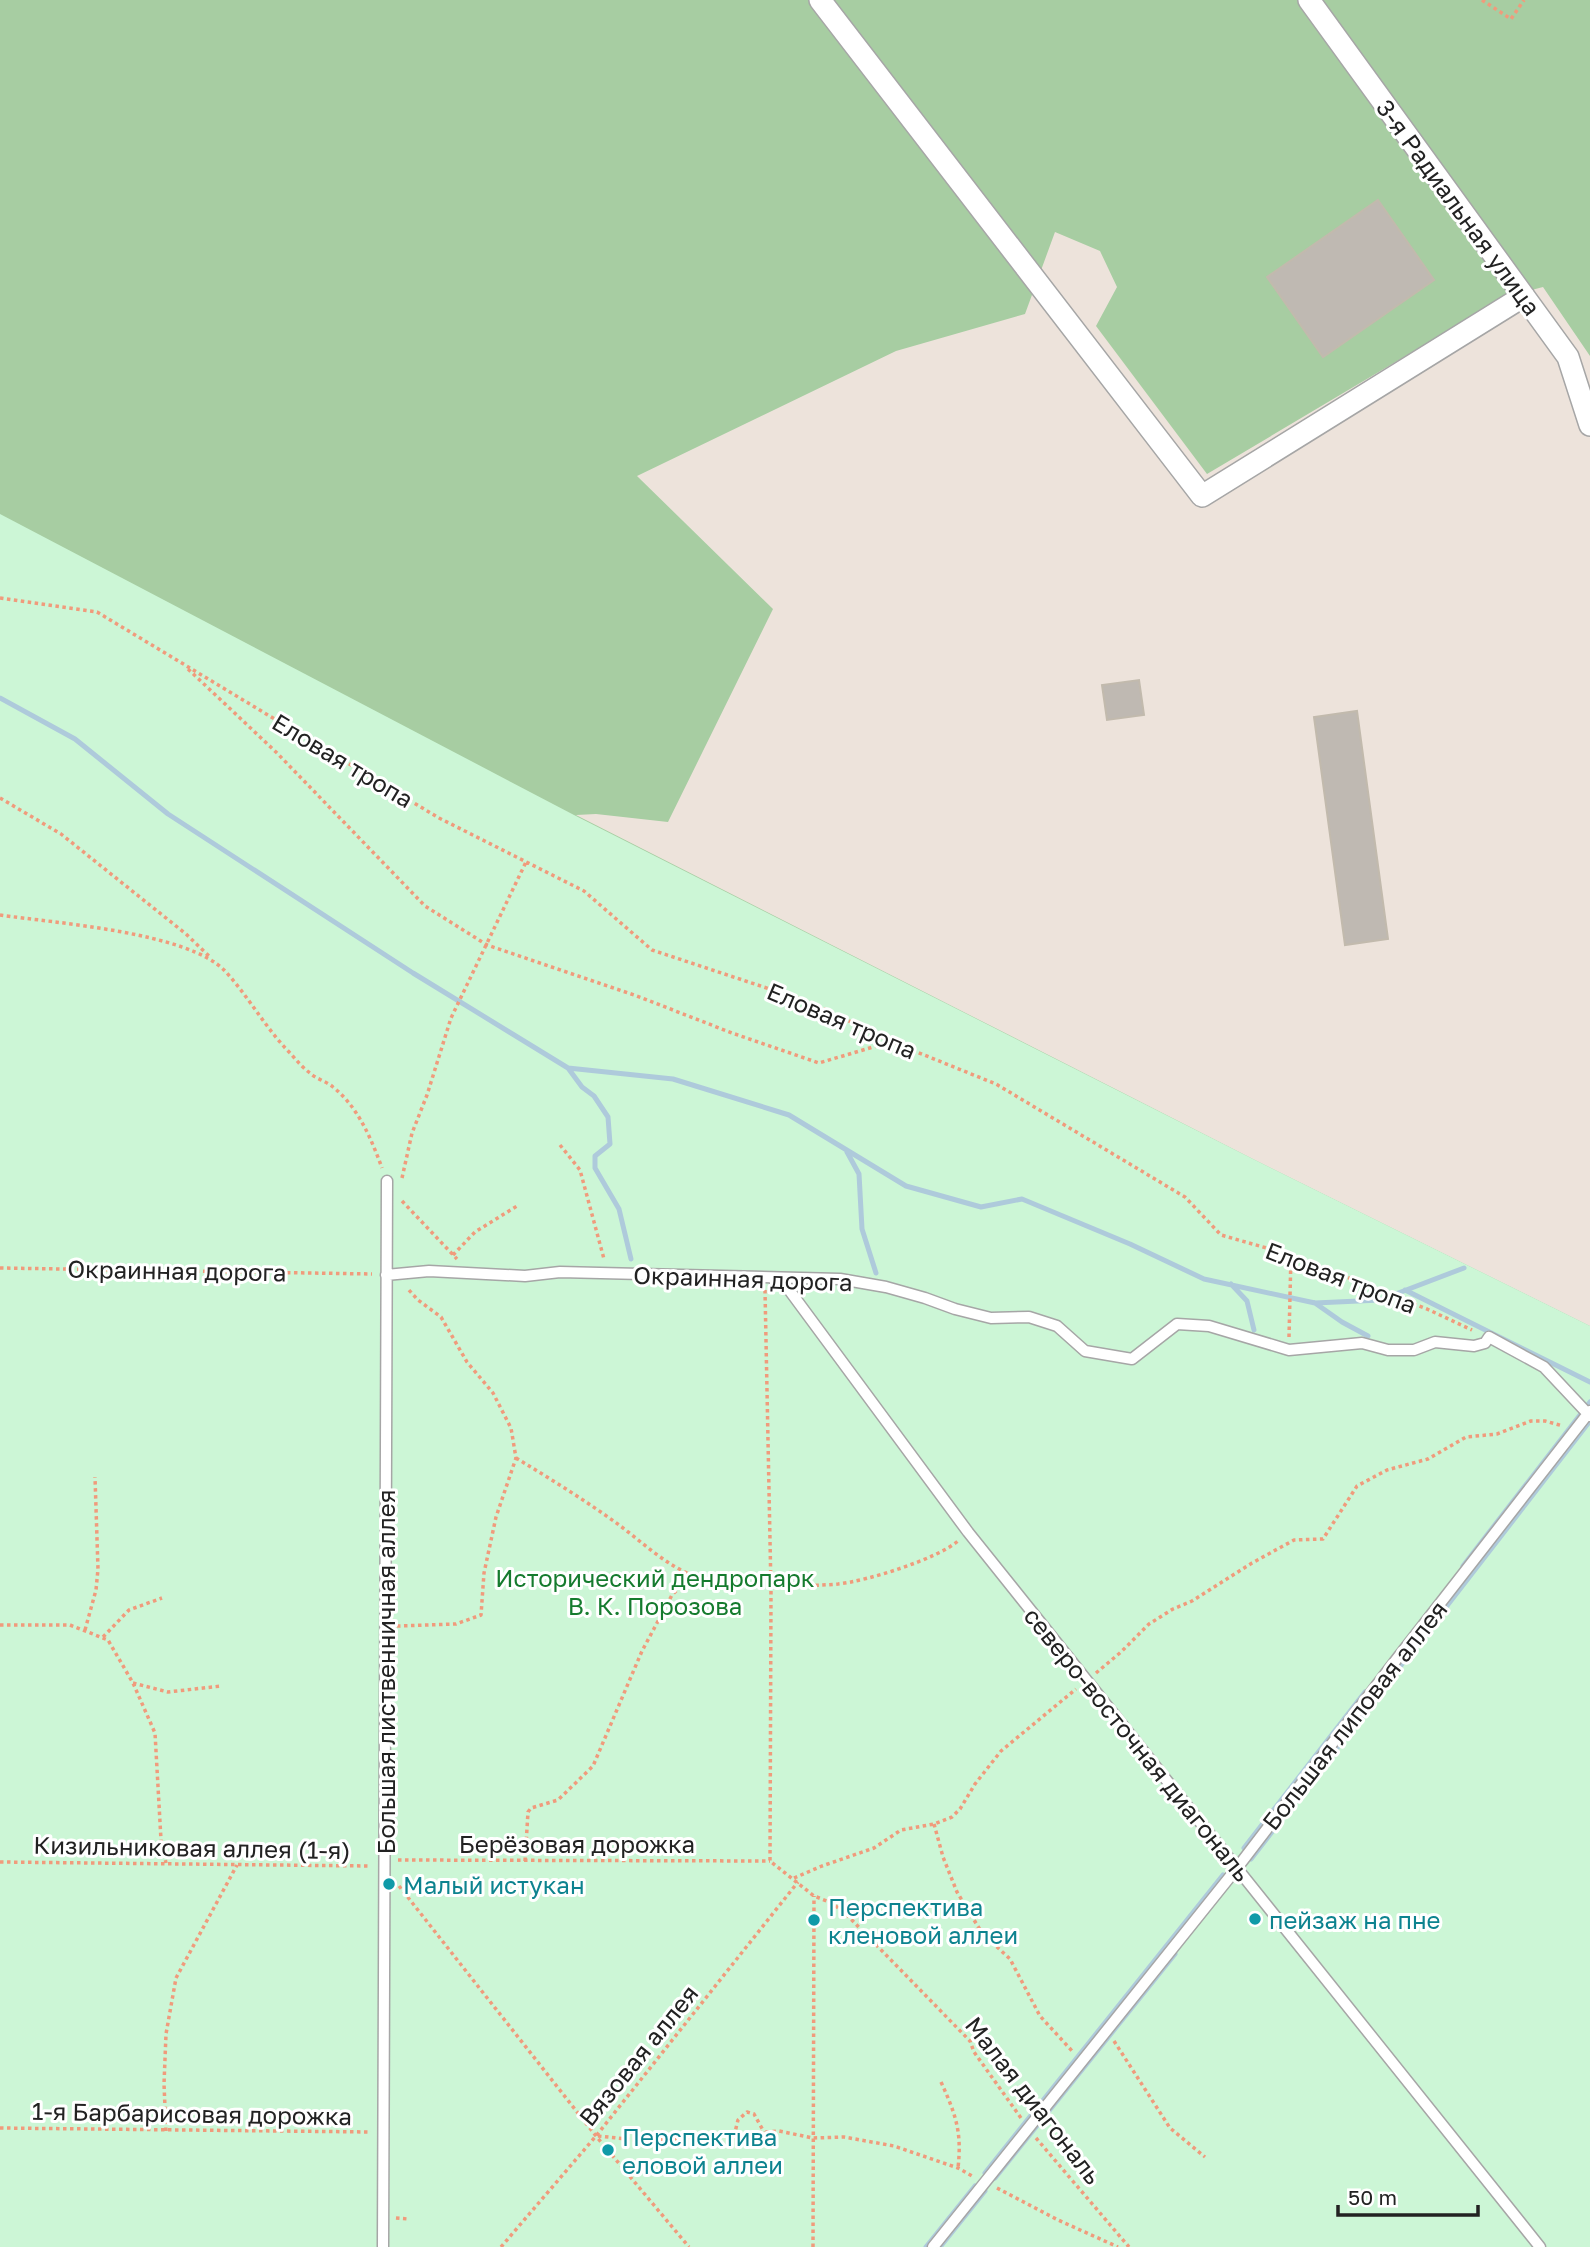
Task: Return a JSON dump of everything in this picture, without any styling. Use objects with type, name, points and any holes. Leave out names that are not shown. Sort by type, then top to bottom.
[{"type":"street","points":[[820,0],[1202,496],[1524,296]]},
{"type":"street","name":"3-я Радиальная улица","points":[[1309,0],[1569,357],[1590,425]]},
{"type":"lane","name":"Большая лиственничная аллея","points":[[383,2247],[385,1626],[390,1275],[387,1181]]},
{"type":"lane","name":"Окраинная дорога","points":[[390,1275],[429,1271],[525,1276],[560,1272],[840,1279],[886,1287],[991,1318],[1029,1317],[1057,1326],[1085,1351],[1132,1359],[1177,1324],[1209,1326],[1289,1350],[1362,1343],[1388,1350],[1414,1350],[1435,1342],[1474,1346],[1485,1343],[1489,1337]]},
{"type":"lane","name":"северо-восточная диагональ","points":[[765,1278],[784,1283],[968,1532],[1540,2247]]},
{"type":"lane","points":[[1489,1337],[1544,1367],[1589,1413]]},
{"type":"lane","name":"Большая липовая аллея","points":[[933,2247],[1237,1868],[1395,1660],[1589,1413]]},
{"type":"path","points":[[1482,0],[1511,19],[1524,0]]},
{"type":"path","name":"Еловая тропа","points":[[0,598],[97,612],[439,818],[584,891],[652,950],[812,1003],[892,1042],[996,1084],[1185,1197],[1221,1235],[1291,1255],[1489,1337]]},
{"type":"path","points":[[181,663],[276,753],[425,906],[487,945],[637,996],[819,1063],[892,1042]]},
{"type":"path","points":[[0,798],[61,834],[186,934],[223,969],[288,1052],[310,1074],[333,1087],[360,1119],[387,1181],[470,1273]]},
{"type":"path","points":[[400,1184],[412,1133],[451,1018],[526,862]]},
{"type":"path","points":[[0,915],[124,932],[197,951],[223,969]]},
{"type":"path","points":[[560,1145],[580,1170],[600,1249],[611,1273]]},
{"type":"path","points":[[453,1255],[475,1232],[517,1206]]},
{"type":"path","points":[[1289,1350],[1291,1255]]},
{"type":"path","name":"Окраинная дорога","points":[[0,1268],[390,1275]]},
{"type":"path","points":[[385,1626],[456,1624],[481,1615],[484,1573],[496,1517],[516,1458],[511,1429],[494,1393],[467,1363],[441,1317],[390,1275]]},
{"type":"path","points":[[765,1278],[770,1585],[770,1861]]},
{"type":"path","points":[[796,1880],[874,1849],[901,1830],[934,1824],[952,1816],[960,1809],[1000,1751],[1121,1652],[1149,1624],[1294,1540],[1323,1539],[1357,1486],[1387,1470],[1427,1460],[1466,1437],[1497,1434],[1531,1421],[1545,1421],[1570,1427],[1579,1425]]},
{"type":"path","points":[[516,1458],[611,1519],[678,1568],[696,1577],[723,1582],[770,1585],[840,1584],[911,1565],[953,1545],[968,1532]]},
{"type":"path","points":[[85,1630],[96,1590],[98,1569],[95,1477]]},
{"type":"path","points":[[526,1861],[528,1812],[531,1808],[558,1800],[593,1766],[642,1651],[672,1595],[682,1584],[696,1577]]},
{"type":"path","points":[[103,1637],[129,1609],[162,1598]]},
{"type":"path","points":[[0,1625],[70,1625],[108,1640],[133,1683],[155,1733],[161,1840],[166,1863]]},
{"type":"path","points":[[133,1683],[168,1692],[221,1686]]},
{"type":"path","points":[[934,1824],[957,1892],[982,1934],[1010,1959],[1040,2016],[1082,2062]]},
{"type":"path","name":"Берёзовая дорожка","points":[[384,1863],[770,1861]]},
{"type":"path","name":"Малая диагональ","points":[[770,1861],[814,1896],[832,1903],[848,1916],[970,2041],[974,2052],[1028,2128],[1129,2247]]},
{"type":"path","name":"Кизильниковая аллея (1-я)","points":[[0,1862],[237,1865],[384,1863]]},
{"type":"path","points":[[384,1863],[596,2136],[690,2247]]},
{"type":"path","points":[[166,2132],[166,2034],[176,1978],[237,1865]]},
{"type":"path","name":"Вязовая аллея","points":[[501,2247],[596,2136],[796,1880]]},
{"type":"path","points":[[813,2247],[814,1896]]},
{"type":"path","points":[[1105,2032],[1121,2050],[1170,2128],[1205,2157]]},
{"type":"path","points":[[941,2082],[956,2114],[961,2147],[958,2168]]},
{"type":"path","points":[[734,2136],[738,2120],[747,2112],[754,2114],[764,2132]]},
{"type":"path","name":"1-я Барбарисовая дорожка","points":[[0,2128],[166,2132],[383,2132]]},
{"type":"path","points":[[596,2136],[645,2141],[779,2131],[813,2138],[844,2137],[894,2146],[958,2168],[1058,2220],[1118,2247]]},
{"type":"shaded area","points":[[1590,39],[1590,1326],[1253,1159],[574,815],[217,83]]},
{"type":"green space","name":"Исторический дендропарк В. К. Порозова","points":[[0,0],[1590,0],[1590,356],[1543,287],[1505,297],[1207,474],[1096,326],[1117,287],[1100,251],[1055,232],[1025,314],[896,351],[637,476],[773,609],[668,822],[596,814],[576,815],[1253,1159],[1590,1326],[1590,2247],[0,2247]]},
{"type":"green space","name":"Исторический дендропарк В. К. Порозова","points":[[0,514],[574,815],[1253,1159],[1590,1326],[1590,2247],[0,2247]]},
{"type":"building","points":[[1378,200],[1434,280],[1323,357],[1267,277]]},
{"type":"building","points":[[1139,680],[1144,715],[1107,720],[1102,685]]},
{"type":"building","points":[[1357,711],[1388,939],[1345,945],[1314,717]]},
{"type":"waterway","points":[[0,698],[75,739],[168,814],[413,973],[568,1068],[673,1079],[789,1115],[906,1186],[981,1207],[1022,1199],[1130,1244],[1204,1279],[1315,1303],[1380,1300],[1464,1268]]},
{"type":"waterway","points":[[568,1068],[582,1087],[594,1096],[608,1117],[610,1144],[595,1156],[595,1168],[619,1209],[631,1259]]},
{"type":"waterway","points":[[847,1152],[859,1174],[862,1229],[876,1273]]},
{"type":"waterway","points":[[1231,1284],[1247,1301],[1254,1330]]},
{"type":"waterway","points":[[1405,1290],[1590,1382]]},
{"type":"waterway","points":[[1315,1303],[1368,1336]]},
{"type":"waterway","points":[[1463,1566],[1590,1402]]},
{"type":"waterway","points":[[1251,1859],[1590,1421]]},
{"type":"waterway","points":[[1244,1848],[1365,1692]]},
{"type":"waterway","points":[[985,2173],[1223,1875]]},
{"type":"waterway","points":[[995,2178],[1175,1954]]},
{"type":"waterway","points":[[926,2247],[975,2186]]},
{"type":"waterway","points":[[940,2247],[985,2191]]},
{"type":"place","name":"Малый истукан","points":[[389,1884]]},
{"type":"place","name":"пейзаж на пне","points":[[1255,1919]]},
{"type":"place","name":"Перспектива кленовой аллеи","points":[[814,1920]]},
{"type":"place","name":"Перспектива еловой аллеи","points":[[608,2150]]}]
